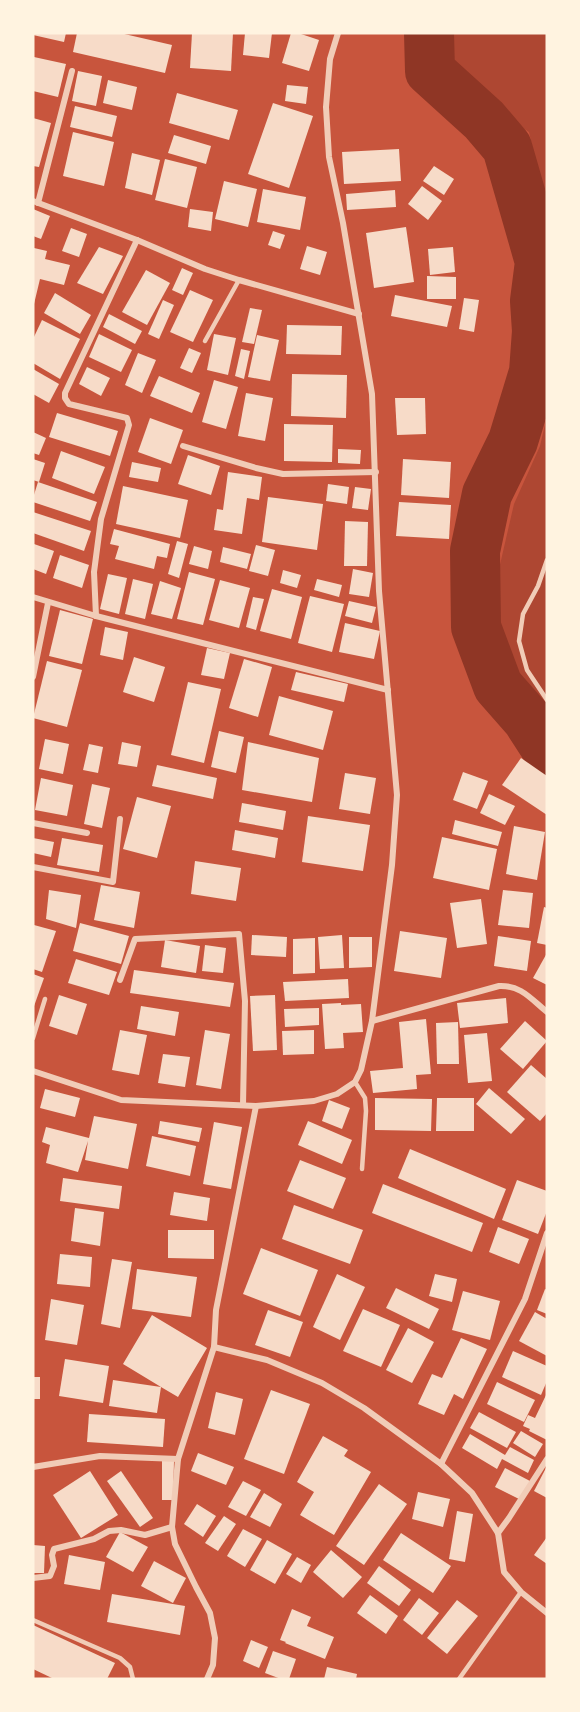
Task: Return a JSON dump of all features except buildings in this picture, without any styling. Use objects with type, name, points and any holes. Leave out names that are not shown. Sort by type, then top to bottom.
[{"type":"street","points":[[33,1071],[121,1100],[256,1106],[314,1101],[337,1094],[355,1082],[364,1059],[372,1022],[392,865],[397,795],[379,591],[372,394],[329,157],[326,107],[330,59],[338,33]]},
{"type":"street","points":[[72,71],[35,202],[137,240],[205,269],[359,314]]},
{"type":"street","points":[[96,616],[94,572],[101,519],[129,425],[127,418],[69,404],[65,393],[137,240]]},
{"type":"street","points":[[183,446],[283,474],[376,472]]},
{"type":"street","points":[[33,597],[96,616],[388,690]]},
{"type":"street","points":[[33,677],[48,603]]},
{"type":"street","points":[[33,867],[112,882],[120,819]]},
{"type":"street","points":[[33,823],[87,833]]},
{"type":"street","points":[[120,980],[135,939],[239,934],[245,1001],[243,1105]]},
{"type":"street","points":[[372,1022],[499,986],[510,986],[522,991],[547,1012]]},
{"type":"street","points":[[207,1679],[213,1665],[215,1638],[210,1613],[175,1544],[172,1527],[178,1459],[214,1347],[216,1310],[256,1106]]},
{"type":"street","points":[[441,1464],[525,1299],[547,1233]]},
{"type":"street","points":[[214,1347],[267,1360],[322,1383],[364,1408],[441,1464],[472,1493],[498,1533],[504,1572],[521,1592],[547,1613]]},
{"type":"street","points":[[33,1467],[100,1456],[178,1459]]},
{"type":"street","points":[[498,1533],[547,1459]]},
{"type":"street","points":[[33,1578],[50,1576],[54,1566],[52,1555],[54,1549],[94,1539],[109,1531],[121,1530],[145,1535],[172,1527]]},
{"type":"lane","points":[[205,341],[239,280]]},
{"type":"lane","points":[[547,560],[538,586],[523,614],[519,641],[527,670],[547,700]]},
{"type":"lane","points":[[33,1038],[45,999]]},
{"type":"lane","points":[[355,1082],[366,1103],[362,1169]]},
{"type":"lane","points":[[459,1679],[521,1592]]},
{"type":"lane","points":[[33,1620],[120,1658],[130,1668],[133,1679]]},
{"type":"shaded area","points":[[438,33],[547,33],[547,211],[529,132],[456,83],[435,47]]},
{"type":"shaded area","points":[[547,416],[547,719],[524,687],[498,618],[499,569],[514,504],[540,446]]},
{"type":"waterway","points":[[429,33],[430,71],[484,120],[507,147],[540,262],[535,301],[537,331],[534,372],[513,441],[487,494],[475,551],[476,627],[498,686],[527,719],[547,750]]},
{"type":"waterway","points":[[540,262],[547,262]]}]
